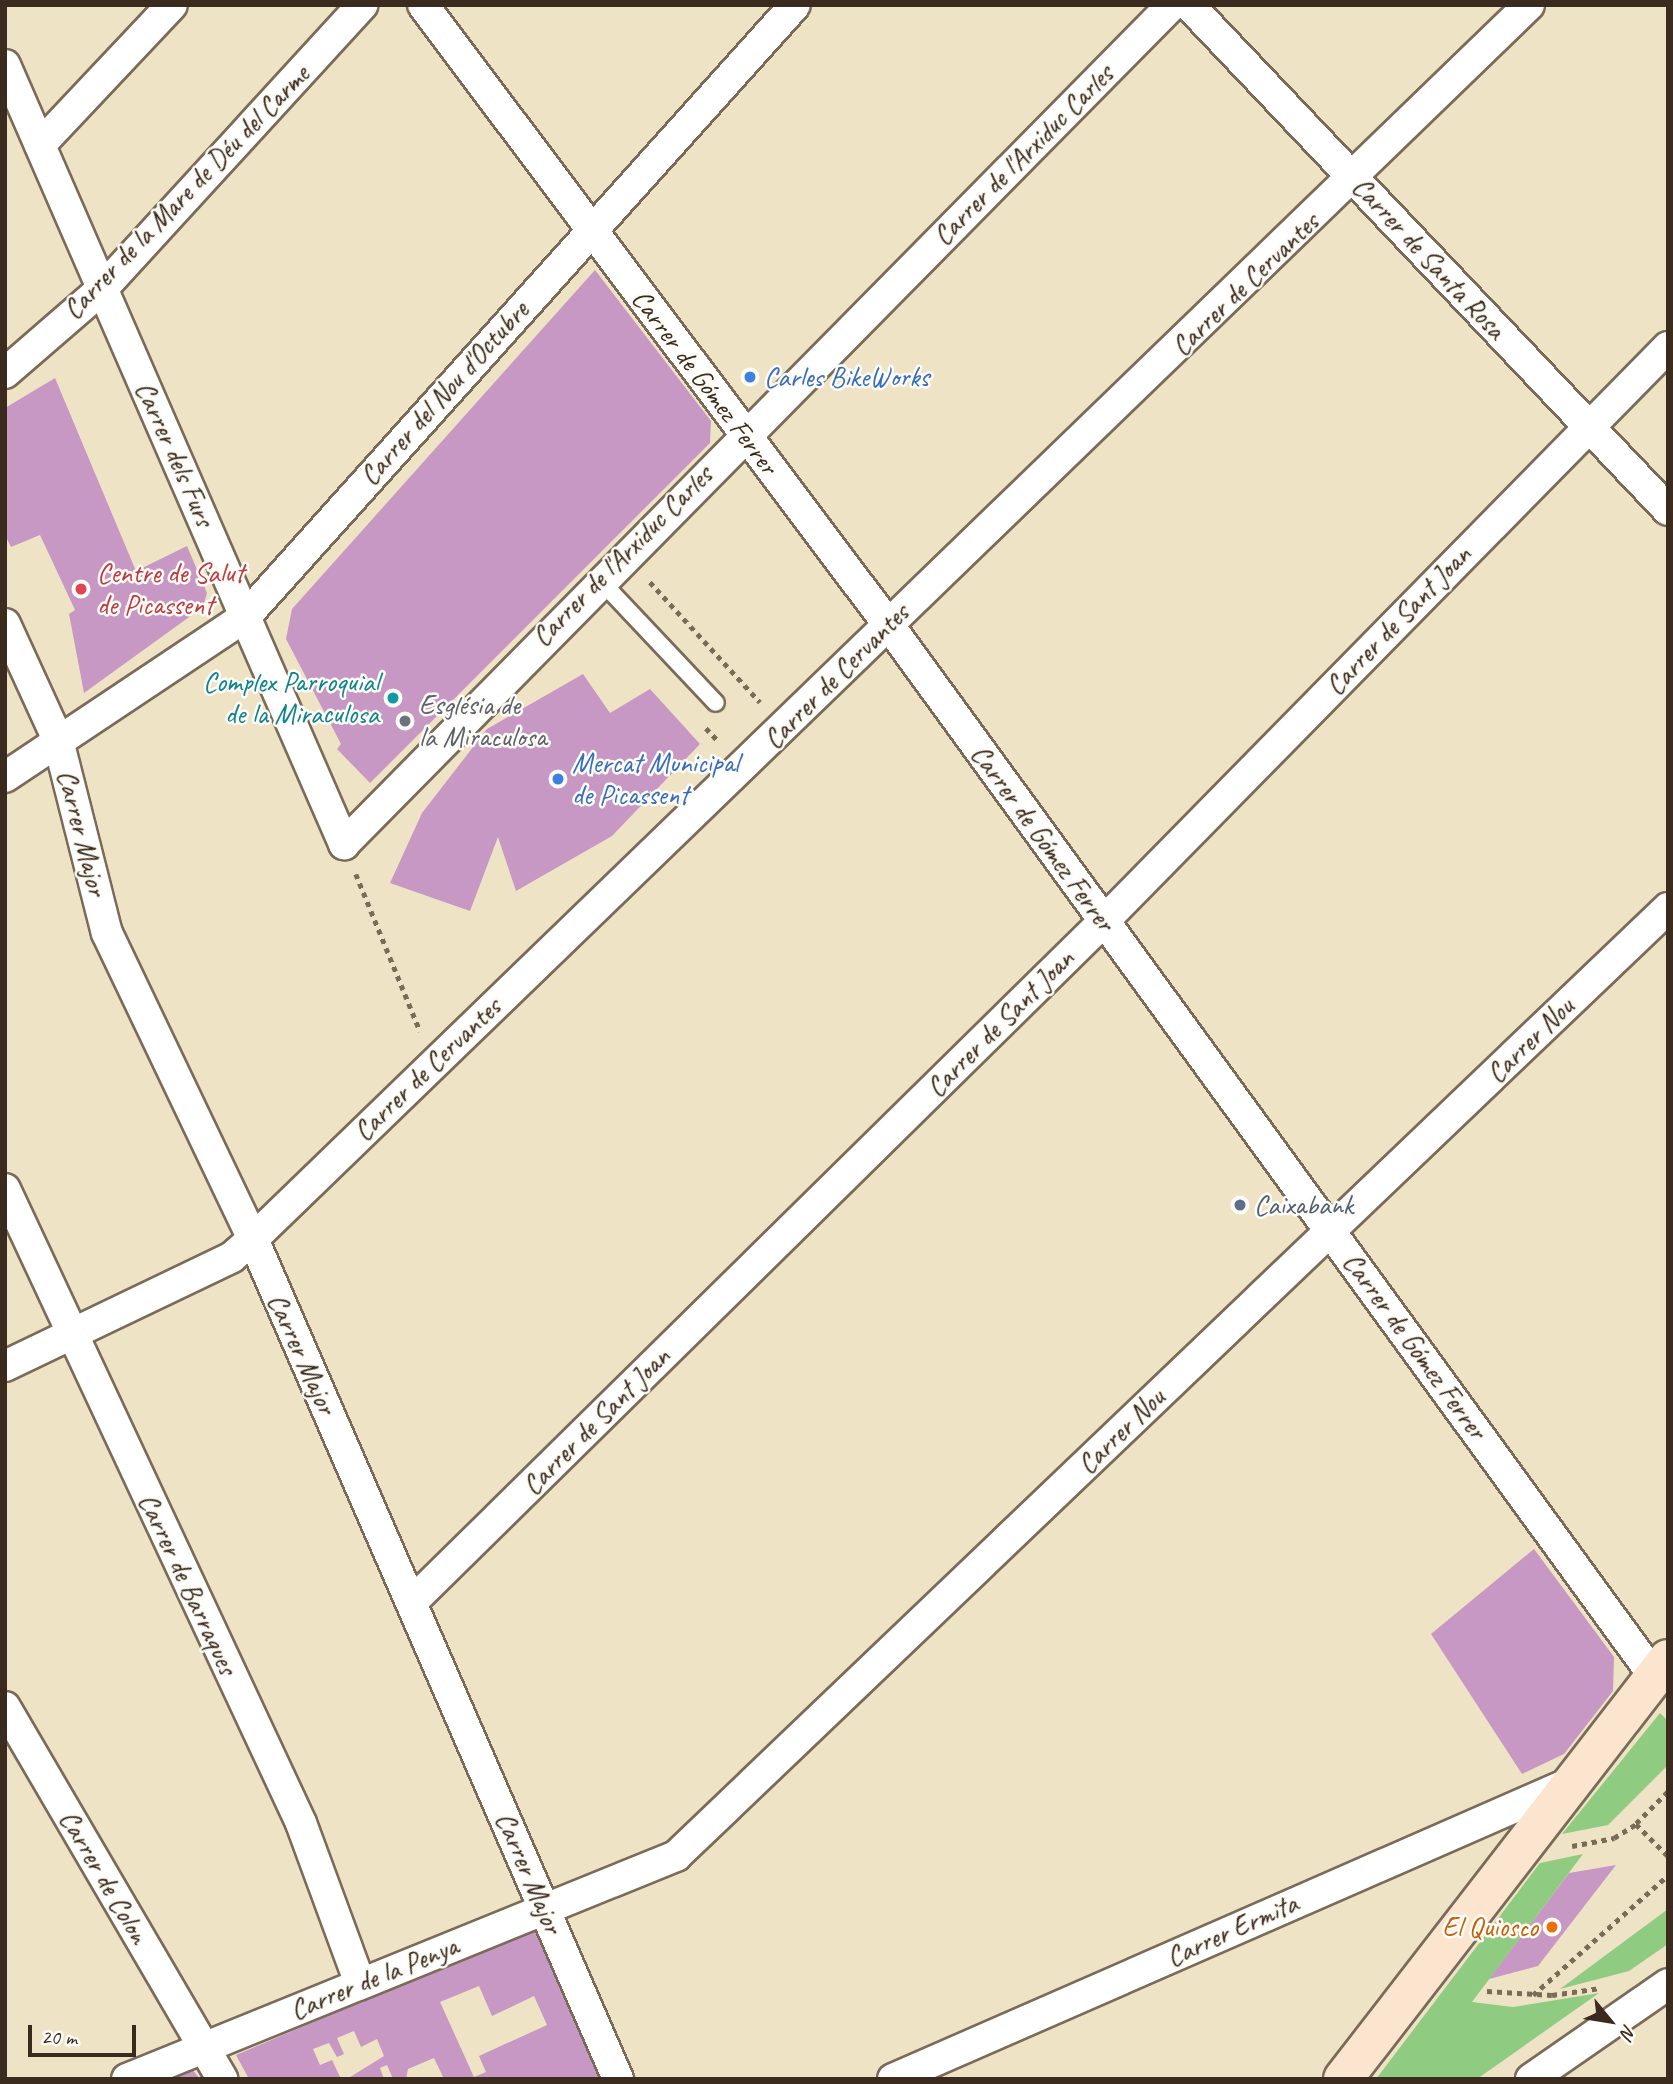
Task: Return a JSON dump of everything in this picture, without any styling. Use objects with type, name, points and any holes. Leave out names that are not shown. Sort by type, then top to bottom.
[{"type":"street","points":[[40,145],[172,5]]},
{"type":"street","name":"Carrer de la Mare de Déu del Carme","points":[[5,373],[103,288],[362,5]]},
{"type":"street","name":"Carrer de Gómez Ferrer","points":[[423,5],[888,624],[1330,1231],[1661,1668]]},
{"type":"street","name":"Carrer del Nou d'Octubre","points":[[5,777],[246,616],[591,228],[795,5]]},
{"type":"street","name":"Carrer de l'Arxiduc Carles","points":[[344,844],[599,579],[1172,5]]},
{"type":"street","name":"Carrer de Santa Rosa","points":[[1189,5],[1668,510]]},
{"type":"street","name":"Carrer de Cervantes","points":[[5,1366],[232,1257],[253,1239],[432,1063],[784,729],[888,624],[1355,180],[1528,5]]},
{"type":"street","name":"Carrer dels Furs","points":[[5,65],[344,844]]},
{"type":"street","name":"Carrer de Sant Joan","points":[[412,1602],[1103,922],[1588,425],[1668,347]]},
{"type":"street","name":"Carrer Major","points":[[5,624],[58,740],[107,933],[253,1239],[618,2079]]},
{"type":"street","name":"Carrer Nou","points":[[545,1910],[676,1856],[1668,908]]},
{"type":"street","name":"Carrer de Barraques","points":[[5,1189],[301,1823],[360,1983]]},
{"type":"street","points":[[1343,2079],[1661,1668]]},
{"type":"street","name":"Carrer de Colon","points":[[5,1707],[222,2079]]},
{"type":"street","name":"Carrer Ermita","points":[[893,2079],[1572,1782]]},
{"type":"street","name":"Carrer de la Penya","points":[[127,2079],[202,2046],[545,1910]]},
{"type":"street","points":[[1531,2079],[1668,1984]]},
{"type":"lane","points":[[599,579],[716,703]]},
{"type":"path","points":[[625,554],[784,729]]},
{"type":"path","points":[[344,844],[432,1063]]},
{"type":"path","points":[[1563,1847],[1614,1838],[1636,1824],[1668,1792]]},
{"type":"path","points":[[1636,1824],[1668,1856]]},
{"type":"path","points":[[1533,1995],[1668,1875]]},
{"type":"path","points":[[1487,1991],[1533,1995],[1605,1987]]},
{"type":"green space","points":[[1660,1713],[1668,1721],[1668,1765],[1608,1825],[1562,1834]]},
{"type":"green space","points":[[1583,1854],[1472,2002],[1513,2007],[1599,1993],[1477,2079],[1376,2079],[1540,1863]]},
{"type":"green space","points":[[1668,1909],[1668,1944],[1629,1971],[1560,1989]]},
{"type":"building","points":[[595,270],[711,421],[710,443],[370,783],[337,749],[341,744],[286,639],[292,609]]},
{"type":"building","points":[[55,378],[136,571],[187,546],[207,593],[203,607],[84,693],[69,614],[75,610],[40,535],[11,547],[5,535],[5,408]]},
{"type":"building","name":"Mercat Municipal de Picassent","points":[[583,674],[610,713],[650,689],[700,744],[612,836],[516,891],[498,837],[470,911],[390,883],[422,813],[487,729]]},
{"type":"building","points":[[1534,1549],[1614,1657],[1613,1691],[1564,1754],[1522,1774],[1431,1634]]},
{"type":"building","points":[[1616,1865],[1538,1966],[1489,1979],[1569,1873]]},
{"type":"building","points":[[537,1927],[603,2079],[444,2079],[434,2058],[408,2069],[406,2079],[393,2079],[387,2065],[380,2068],[384,2079],[347,2079],[384,2056],[377,2039],[361,2047],[354,2031],[337,2038],[344,2054],[337,2057],[329,2043],[313,2049],[320,2065],[332,2060],[341,2079],[249,2079],[236,2055]],"holes":[[[479,1986],[492,2016],[534,1996],[547,2025],[479,2056],[486,2072],[474,2077],[440,2002]]]},
{"type":"building","points":[[192,2069],[200,2079],[169,2079]]},
{"type":"place","name":"Carles BikeWorks","points":[[750,377]]},
{"type":"place","name":"Centre de Salut de Picassent","points":[[81,589]]},
{"type":"place","name":"Complex Parroquial de la Miraculosa","points":[[393,698]]},
{"type":"place","name":"Església de la Miraculosa","points":[[405,721]]},
{"type":"place","name":"Mercat Municipal de Picassent","points":[[558,779]]},
{"type":"place","name":"Caixabank","points":[[1240,1205]]},
{"type":"place","name":"El Quiosco","points":[[1552,1927]]}]
